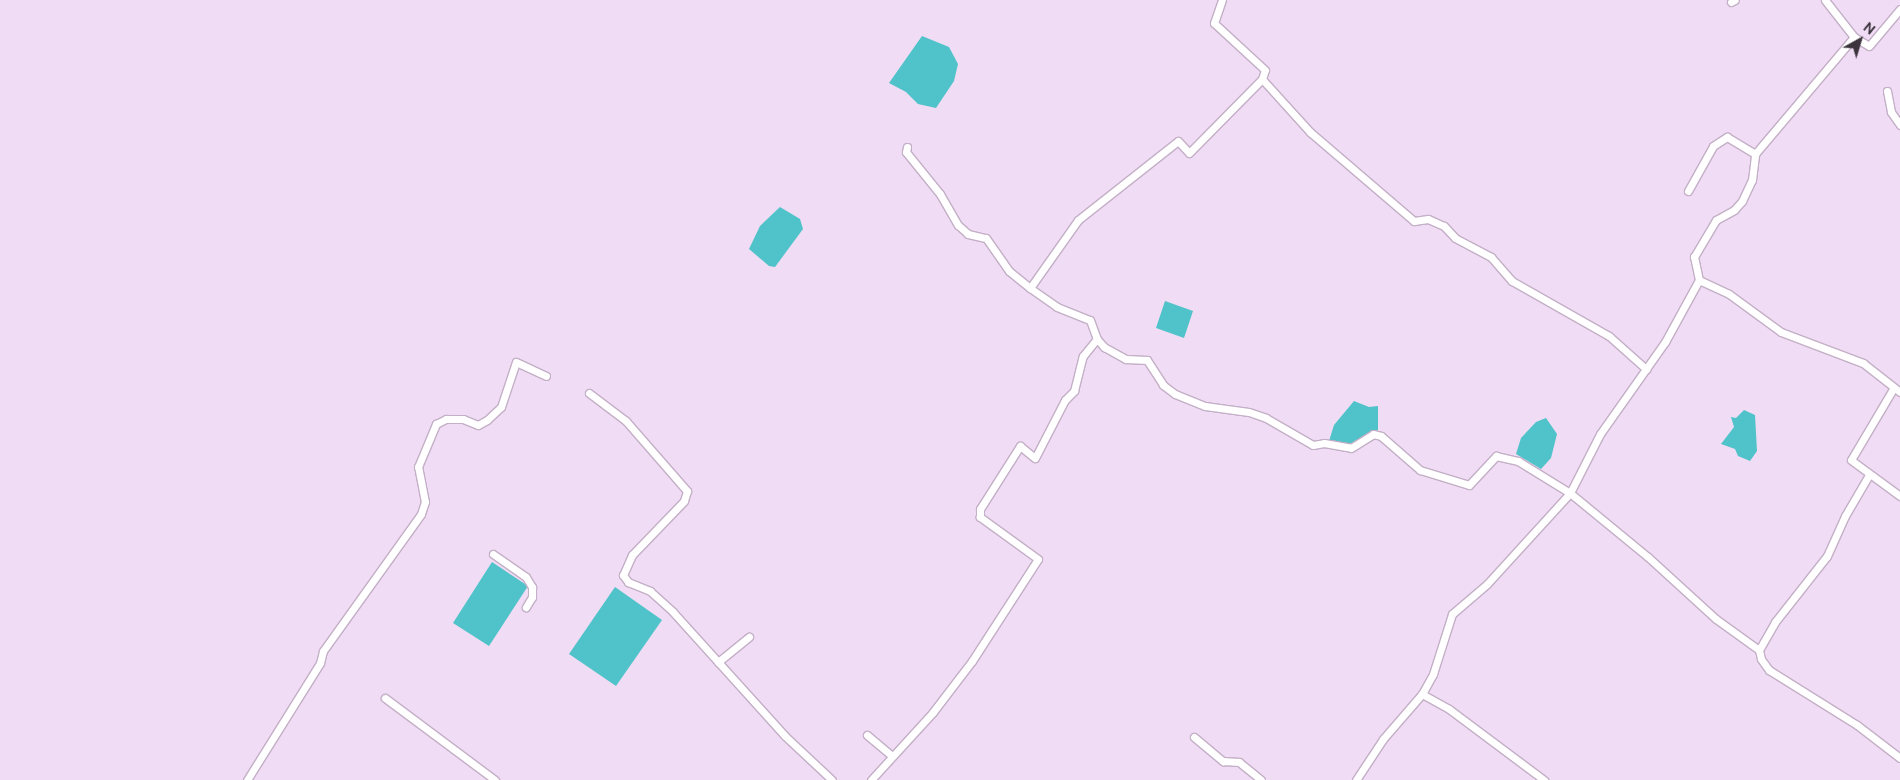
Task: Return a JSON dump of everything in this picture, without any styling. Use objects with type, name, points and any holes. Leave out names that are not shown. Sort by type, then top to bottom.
[{"type":"street","points":[[1030,288],[1078,220],[1178,141],[1189,154],[1262,79],[1264,70],[1214,23],[1222,0]]},
{"type":"street","points":[[1825,0],[1854,37],[1868,46],[1900,9]]},
{"type":"street","points":[[1356,780],[1383,739],[1422,694],[1433,674],[1452,614],[1470,596],[1488,584],[1570,493],[1600,434],[1665,342],[1699,280],[1694,257],[1716,220],[1734,210],[1742,201],[1752,180],[1756,154],[1854,37]]},
{"type":"street","points":[[1262,79],[1310,132],[1414,221],[1428,219],[1444,226],[1455,238],[1491,257],[1512,281],[1609,336],[1646,369]]},
{"type":"street","points":[[1887,91],[1891,112],[1900,125]]},
{"type":"street","points":[[1688,191],[1713,146],[1727,138],[1756,154]]},
{"type":"street","points":[[907,146],[906,152],[940,194],[958,225],[968,234],[986,238],[1009,271],[1030,288],[1057,307],[1090,320],[1097,339],[1126,359],[1147,360],[1163,385],[1175,394],[1205,406],[1249,412],[1266,418],[1307,443],[1351,448],[1373,434],[1381,436],[1420,470],[1469,486],[1496,456],[1518,461],[1570,493],[1716,619],[1759,650],[1761,659],[1769,670],[1857,724],[1900,758]]},
{"type":"street","points":[[1699,280],[1730,294],[1787,335],[1863,363],[1897,390],[1850,456],[1852,463],[1900,496]]},
{"type":"street","points":[[871,780],[891,755],[933,712],[972,661],[1038,559],[980,516],[980,509],[1020,446],[1035,458],[1065,400],[1074,391],[1083,356],[1097,339]]},
{"type":"street","points":[[248,780],[320,663],[323,651],[421,514],[425,502],[418,467],[436,424],[446,419],[463,419],[478,425],[487,420],[501,407],[516,362],[546,376]]},
{"type":"street","points":[[589,393],[626,421],[687,491],[684,501],[632,555],[623,574],[628,582],[656,596],[785,736],[832,780]]},
{"type":"street","points":[[1759,650],[1775,622],[1827,556],[1845,516],[1870,475]]},
{"type":"street","points":[[494,554],[526,577],[532,587],[526,607]]},
{"type":"street","points":[[718,662],[749,637]]},
{"type":"street","points":[[1422,694],[1449,709],[1544,780]]},
{"type":"street","points":[[384,698],[495,780]]},
{"type":"street","points":[[867,735],[891,755]]},
{"type":"street","points":[[1194,737],[1222,761],[1239,762],[1261,780]]},
{"type":"shaded area","points":[[922,36],[949,47],[958,64],[954,81],[936,108],[918,104],[906,92],[889,83]]},
{"type":"shaded area","points":[[780,207],[800,219],[803,229],[775,267],[769,266],[749,249],[760,226]]},
{"type":"shaded area","points":[[1165,301],[1193,311],[1184,338],[1156,328]]},
{"type":"shaded area","points":[[1354,401],[1369,407],[1378,406],[1378,430],[1350,445],[1329,441],[1334,425]]},
{"type":"shaded area","points":[[1744,410],[1755,415],[1757,451],[1750,461],[1738,456],[1735,449],[1721,444],[1734,427],[1731,417],[1736,418]]},
{"type":"shaded area","points":[[1546,418],[1557,434],[1551,458],[1541,469],[1516,454],[1521,438],[1536,422]]},
{"type":"shaded area","points":[[492,562],[528,586],[489,646],[453,623]]},
{"type":"shaded area","points":[[615,587],[662,620],[616,686],[569,654]]}]
